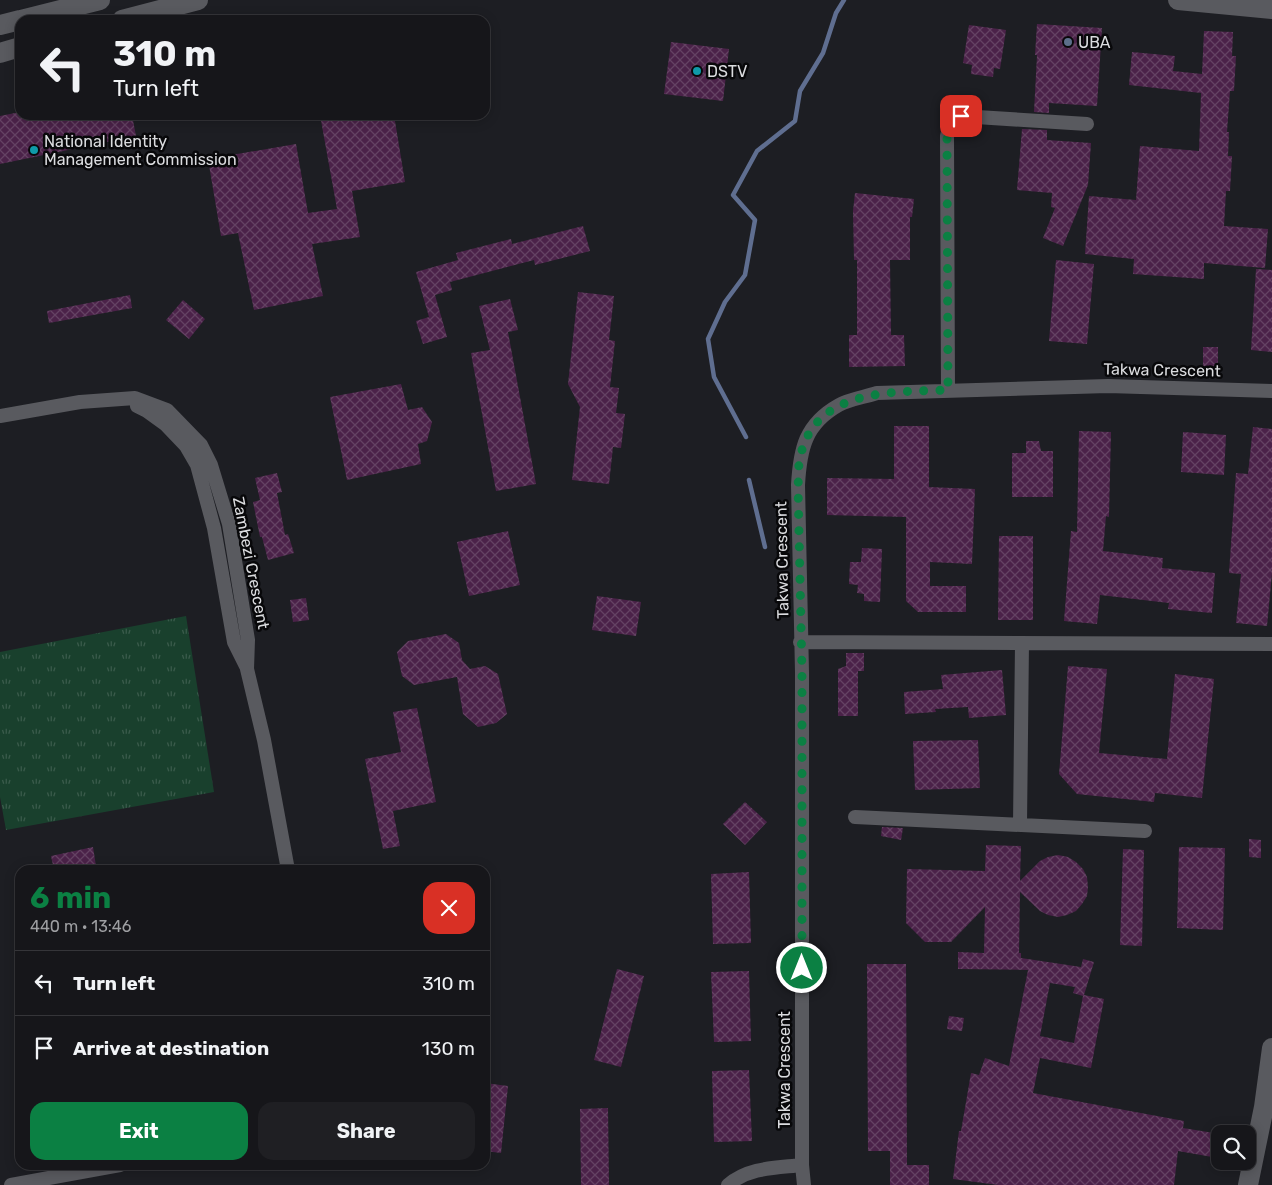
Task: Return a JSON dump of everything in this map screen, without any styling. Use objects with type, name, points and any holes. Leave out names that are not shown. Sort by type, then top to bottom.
[{"type":"main road","points":[[41,15],[100,0]]},
{"type":"main road","points":[[141,15],[198,0]]},
{"type":"main road","points":[[1178,0],[1272,9]]},
{"type":"main road","points":[[0,25],[15,21]]},
{"type":"main road","points":[[0,52],[15,48]]},
{"type":"main road","points":[[1248,1185],[1264,1108],[1272,1048]]},
{"type":"street","points":[[948,390],[947,136],[950,124],[961,116],[1088,124]]},
{"type":"street","name":"Takwa Crescent","points":[[804,1185],[802,1165],[798,485],[799,458],[806,438],[822,417],[840,404],[877,393],[1108,386],[1272,390]]},
{"type":"street","name":"Zambezi Crescent","points":[[0,416],[80,402],[135,398],[167,410],[201,445],[211,464],[229,524],[248,640],[247,669],[264,740],[287,865]]},
{"type":"street","points":[[800,642],[1272,644]]},
{"type":"street","points":[[1020,825],[1022,643]]},
{"type":"street","points":[[855,818],[1145,831]]},
{"type":"street","points":[[728,1185],[737,1178],[754,1170],[802,1165]]},
{"type":"street","points":[[11,1185],[93,1170]]},
{"type":"green space","points":[[186,616],[214,792],[6,830],[0,797],[0,652]]},
{"type":"building","points":[[1037,24],[1102,28],[1097,106],[1049,103],[1049,113],[1034,112]]},
{"type":"building","points":[[969,25],[1006,30],[1000,69],[994,68],[993,77],[971,74],[972,65],[963,63]]},
{"type":"building","points":[[1204,31],[1233,32],[1232,56],[1236,56],[1234,91],[1230,91],[1227,132],[1229,132],[1228,156],[1232,156],[1230,191],[1226,191],[1224,226],[1268,229],[1265,268],[1204,263],[1204,279],[1133,274],[1134,259],[1085,254],[1089,196],[1136,200],[1140,146],[1199,151],[1201,93],[1129,85],[1132,52],[1175,56],[1173,71],[1202,74]]},
{"type":"building","name":"DSTV","points":[[671,42],[729,49],[723,101],[664,94]]},
{"type":"building","name":"National Identity Management Commission","points":[[15,113],[15,120],[133,120],[136,136],[0,164],[0,116]]},
{"type":"building","points":[[321,120],[395,120],[405,182],[352,191],[360,237],[312,244],[323,296],[254,310],[238,233],[221,236],[208,159],[296,144],[308,213],[337,209]]},
{"type":"building","points":[[1022,129],[1047,130],[1047,140],[1091,143],[1088,185],[1063,246],[1043,238],[1055,208],[1051,207],[1052,193],[1017,190]]},
{"type":"building","points":[[855,193],[914,199],[912,217],[910,217],[910,260],[890,260],[891,335],[904,335],[905,366],[849,367],[849,335],[857,335],[857,260],[854,260],[853,211]]},
{"type":"building","points":[[583,226],[590,251],[535,265],[534,260],[450,282],[452,290],[435,295],[447,337],[423,344],[416,321],[429,317],[416,272],[458,260],[456,253],[511,239],[512,244]]},
{"type":"building","points":[[1056,260],[1094,264],[1087,344],[1049,341]]},
{"type":"building","points":[[1256,269],[1272,270],[1272,352],[1251,350]]},
{"type":"building","points":[[578,292],[614,296],[609,340],[615,341],[610,387],[619,388],[616,413],[625,414],[621,448],[613,447],[609,484],[572,480],[580,407],[568,384]]},
{"type":"building","points":[[130,295],[132,308],[49,323],[47,311]]},
{"type":"building","points":[[510,299],[518,330],[508,332],[536,484],[496,491],[471,353],[490,350],[479,306]]},
{"type":"building","points":[[183,300],[205,319],[189,339],[166,320]]},
{"type":"building","points":[[1203,347],[1218,347],[1218,368],[1203,368]]},
{"type":"building","points":[[401,384],[408,410],[422,407],[432,422],[427,441],[418,444],[421,464],[347,480],[330,397]]},
{"type":"building","points":[[894,426],[929,426],[929,487],[975,489],[972,564],[930,562],[930,586],[966,586],[966,612],[918,612],[906,601],[906,517],[827,515],[827,478],[894,479]]},
{"type":"building","points":[[1253,427],[1272,429],[1272,573],[1267,626],[1236,623],[1241,574],[1229,573],[1236,473],[1248,474]]},
{"type":"building","points":[[1079,431],[1111,432],[1109,517],[1106,516],[1103,551],[1163,558],[1162,568],[1215,573],[1212,613],[1168,609],[1169,603],[1100,595],[1097,624],[1064,621],[1071,531],[1077,532]]},
{"type":"building","points":[[1183,432],[1226,435],[1224,475],[1181,472]]},
{"type":"building","points":[[1026,441],[1039,441],[1041,451],[1053,451],[1053,497],[1012,497],[1012,453],[1026,453]]},
{"type":"building","points":[[277,473],[282,492],[277,493],[285,535],[288,534],[294,553],[268,560],[262,537],[260,537],[253,502],[260,500],[255,478]]},
{"type":"building","points":[[508,531],[520,585],[469,596],[457,542]]},
{"type":"building","points":[[999,536],[1033,536],[1033,620],[998,620]]},
{"type":"building","points":[[862,548],[882,549],[880,602],[864,601],[864,594],[857,593],[858,585],[849,584],[850,562],[861,562]]},
{"type":"building","points":[[597,596],[641,602],[636,636],[592,630]]},
{"type":"building","points":[[306,598],[309,620],[293,622],[290,600]]},
{"type":"building","points":[[446,634],[459,643],[462,660],[470,669],[485,666],[498,674],[507,714],[496,723],[478,727],[463,714],[457,677],[414,685],[402,676],[397,652],[408,641]]},
{"type":"building","points":[[846,653],[864,653],[864,671],[858,671],[858,716],[838,716],[838,669],[846,666]]},
{"type":"building","points":[[1068,666],[1107,669],[1099,753],[1167,759],[1175,674],[1214,679],[1202,798],[1155,793],[1154,802],[1077,794],[1059,774]]},
{"type":"building","points":[[1002,670],[1006,715],[969,718],[968,707],[935,709],[936,712],[905,714],[904,692],[943,689],[941,675]]},
{"type":"building","points":[[417,708],[436,802],[393,811],[400,846],[383,849],[365,759],[401,752],[393,712]]},
{"type":"building","points":[[978,740],[980,788],[915,790],[913,741]]},
{"type":"building","points":[[745,802],[767,822],[745,845],[723,824]]},
{"type":"building","points":[[882,827],[903,828],[901,840],[881,836]]},
{"type":"building","points":[[1249,839],[1261,840],[1261,858],[1249,857]]},
{"type":"building","points":[[986,845],[1021,846],[1020,881],[1040,861],[1048,857],[1058,855],[1068,857],[1076,862],[1083,869],[1087,877],[1088,887],[1087,896],[1076,911],[1058,917],[1048,915],[1040,911],[1020,892],[1019,953],[1021,953],[1021,958],[1081,967],[1083,959],[1094,962],[1084,995],[1104,999],[1091,1068],[1040,1058],[1033,1093],[1184,1121],[1183,1128],[1211,1133],[1211,1157],[1178,1151],[1174,1185],[998,1185],[953,1179],[959,1131],[961,1131],[971,1073],[979,1075],[985,1058],[1009,1066],[1028,970],[958,969],[958,952],[984,953],[985,907],[951,942],[925,942],[906,923],[907,869],[985,871]],"holes":[[[1050,983],[1075,987],[1073,993],[1083,996],[1074,1043],[1040,1036]]]},
{"type":"building","points":[[93,847],[96,865],[53,865],[51,856]]},
{"type":"building","points":[[1179,847],[1225,848],[1223,930],[1177,928]]},
{"type":"building","points":[[1123,849],[1144,850],[1142,946],[1120,945]]},
{"type":"building","points":[[749,872],[751,943],[713,944],[711,874]]},
{"type":"building","points":[[867,964],[906,964],[907,1165],[929,1165],[929,1185],[890,1185],[890,1151],[868,1151]]},
{"type":"building","points":[[617,969],[644,976],[621,1067],[594,1060]]},
{"type":"building","points":[[749,971],[751,1041],[714,1042],[711,972]]},
{"type":"building","points":[[949,1016],[964,1018],[962,1031],[947,1029]]},
{"type":"building","points":[[749,1070],[752,1141],[714,1142],[712,1071]]},
{"type":"building","points":[[490,1084],[508,1086],[501,1153],[490,1152]]},
{"type":"building","points":[[608,1108],[609,1185],[581,1185],[580,1109]]},
{"type":"waterway","points":[[746,437],[714,377],[708,339],[725,302],[745,275],[755,220],[733,195],[757,151],[795,121],[800,91],[823,53],[836,13],[844,0]]},
{"type":"waterway","points":[[749,480],[765,547]]},
{"type":"place","name":"UBA","points":[[1068,42]]},
{"type":"place","name":"DSTV","points":[[697,71]]},
{"type":"place","name":"National Identity Management Commission","points":[[34,150]]},
{"type":"route","points":[[802,968],[802,672],[800,642],[799,458],[806,438],[822,417],[840,404],[877,393],[948,390],[947,136],[950,124],[961,116]]}]
